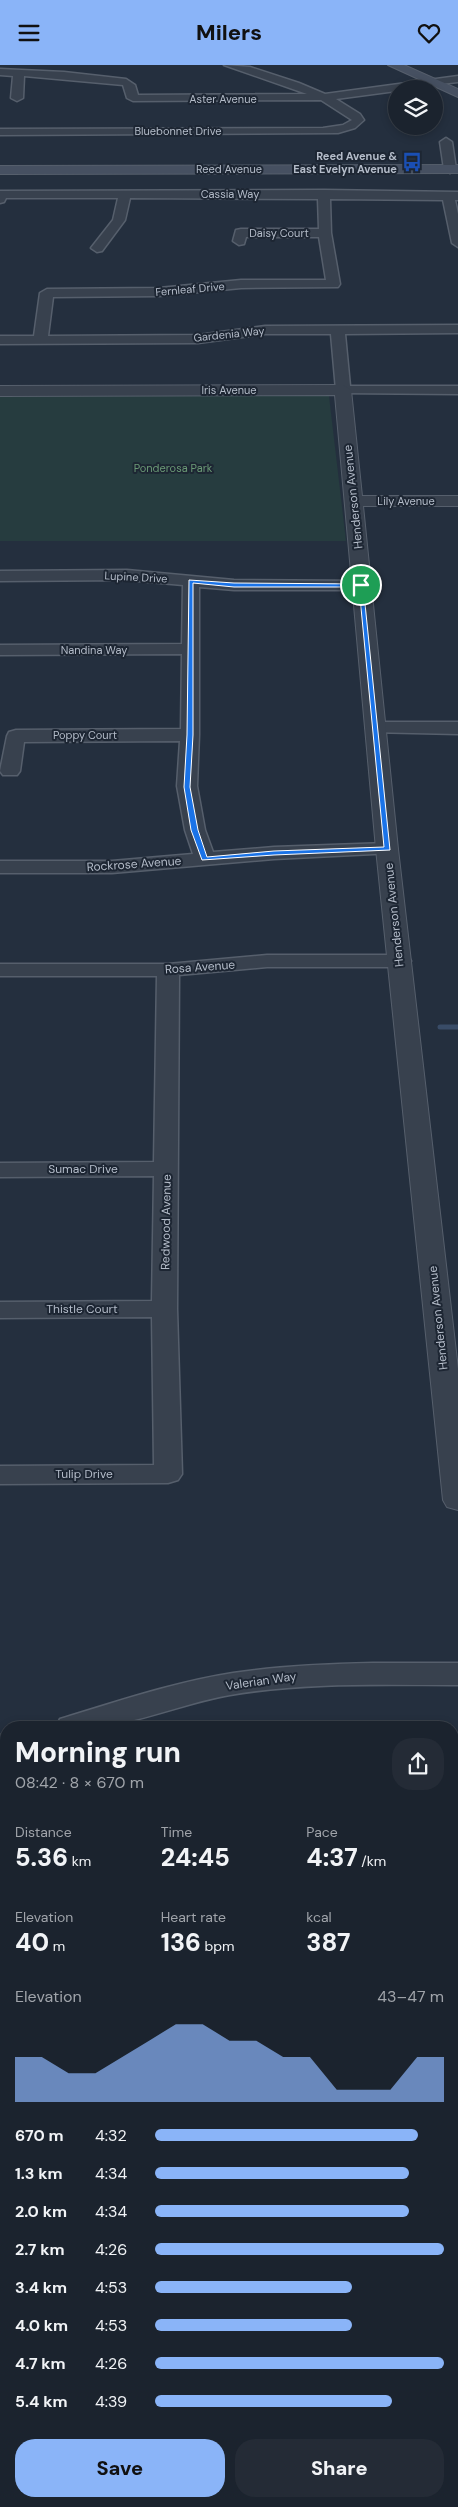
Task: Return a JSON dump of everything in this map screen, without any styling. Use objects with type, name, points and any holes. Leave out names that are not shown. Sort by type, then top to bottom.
[{"type":"main road","points":[[394,65],[432,80]]},
{"type":"main road","points":[[443,85],[458,93]]},
{"type":"main road","name":"Reed Avenue","points":[[0,170],[454,169]]},
{"type":"street","points":[[229,65],[284,80],[327,97]]},
{"type":"street","name":"Aster Avenue","points":[[0,72],[64,75],[126,83],[131,87],[133,98],[327,97],[388,89]]},
{"type":"street","points":[[17,98],[19,72]]},
{"type":"street","name":"Aster Avenue","points":[[443,81],[458,79]]},
{"type":"street","name":"Bluebonnet Drive","points":[[0,132],[323,131],[355,124],[358,120],[356,116],[327,97]]},
{"type":"street","points":[[446,142],[454,169]]},
{"type":"street","points":[[97,248],[119,220],[125,194]]},
{"type":"street","name":"Cassia Way","points":[[1,197],[125,194],[453,196]]},
{"type":"street","points":[[324,194],[325,233]]},
{"type":"street","points":[[453,196],[458,243]]},
{"type":"street","name":"Daisy Court","points":[[240,241],[241,233],[325,233]]},
{"type":"street","name":"Fernleaf Drive","points":[[40,340],[47,293],[159,292],[241,284],[333,284],[325,233]]},
{"type":"street","name":"Gardenia Way","points":[[0,340],[198,339],[265,330],[458,329]]},
{"type":"street","name":"Henderson Avenue","points":[[338,330],[387,849],[458,1500]]},
{"type":"street","name":"Iris Avenue","points":[[0,391],[458,389]]},
{"type":"street","name":"Lily Avenue","points":[[355,501],[458,501]]},
{"type":"street","name":"Lupine Drive","points":[[0,576],[127,575],[234,585],[361,585]]},
{"type":"street","points":[[191,581],[189,649],[190,735],[187,787],[194,830],[205,859]]},
{"type":"street","name":"Nandina Way","points":[[0,650],[189,649]]},
{"type":"street","points":[[375,728],[458,728]]},
{"type":"street","name":"Poppy Court","points":[[10,771],[16,736],[190,735]]},
{"type":"street","name":"Rockrose Avenue","points":[[0,867],[112,867],[274,853],[387,849]]},
{"type":"street","name":"Rosa Avenue","points":[[0,970],[168,970],[267,961],[400,961]]},
{"type":"street","name":"Redwood Avenue","points":[[168,970],[164,1309],[168,1474]]},
{"type":"street","name":"Sumac Drive","points":[[0,1170],[166,1169]]},
{"type":"street","name":"Thistle Court","points":[[0,1310],[164,1309]]},
{"type":"street","name":"Tulip Drive","points":[[0,1475],[168,1474]]},
{"type":"street","name":"Valerian Way","points":[[94,1721],[126,1713],[167,1699],[230,1685],[286,1676],[458,1673]]},
{"type":"green space","name":"Ponderosa Park","points":[[0,396],[329,396],[346,541],[0,541]]},
{"type":"waterway","points":[[440,1027],[458,1027]]},
{"type":"place","name":"Reed Avenue & East Evelyn Avenue","points":[[412,162]]},
{"type":"route","points":[[191,581],[234,585],[361,585],[387,849],[320,850],[205,859],[194,830],[187,787],[190,735],[189,649],[191,581]]}]
